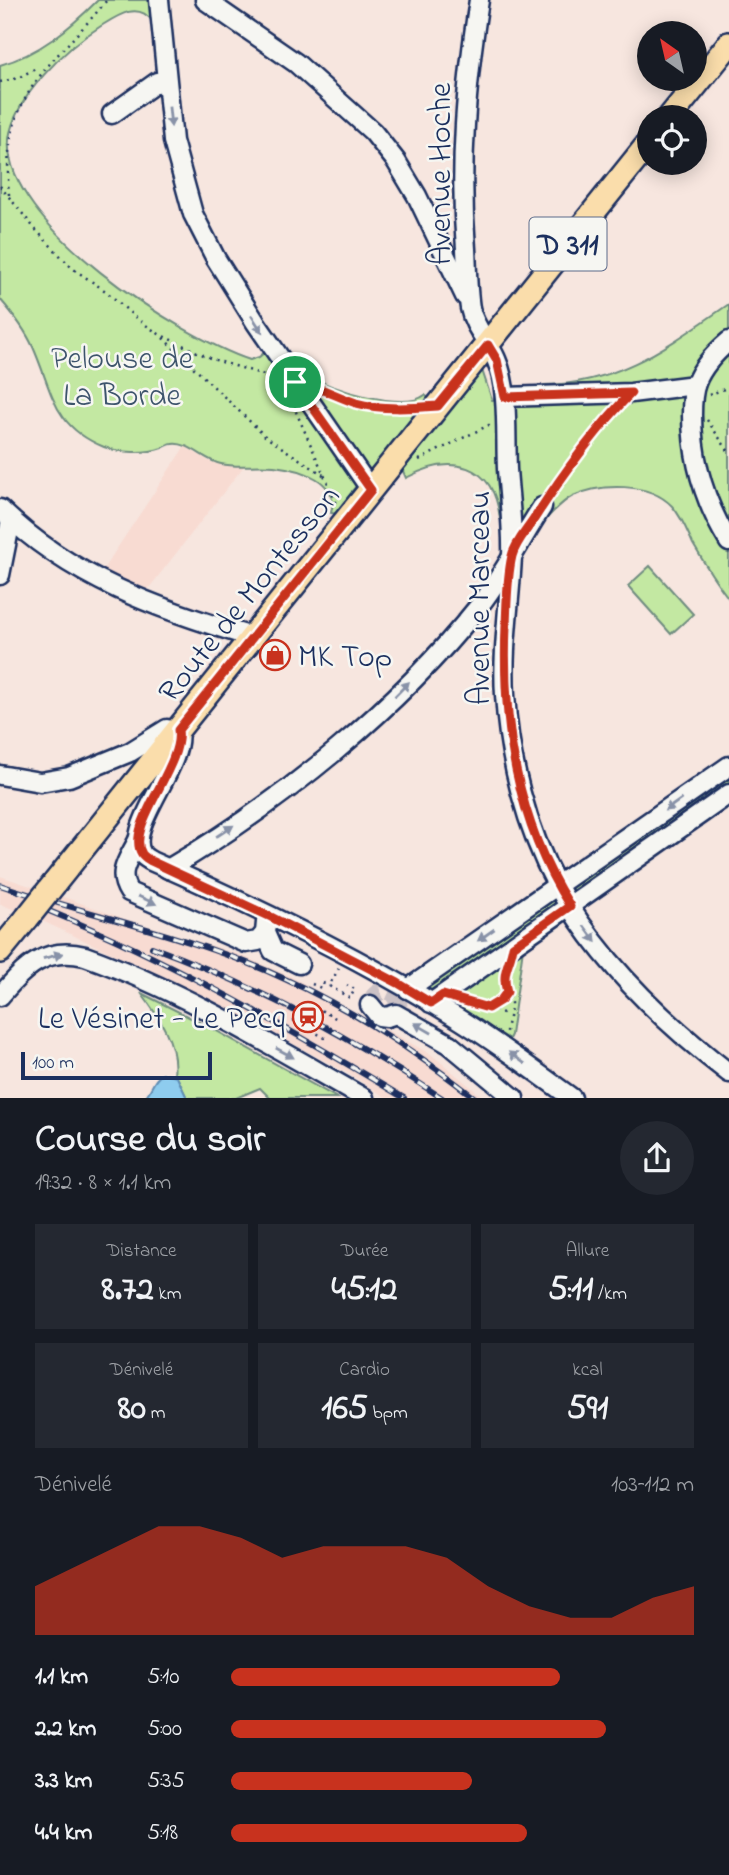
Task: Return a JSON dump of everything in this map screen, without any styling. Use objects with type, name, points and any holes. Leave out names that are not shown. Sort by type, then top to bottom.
[{"type":"main road","points":[[680,105],[729,44]]},
{"type":"main road","name":"Route de Montesson","points":[[0,951],[637,158]]},
{"type":"street","points":[[159,0],[173,141],[193,214],[216,259],[295,382],[371,490]]},
{"type":"street","points":[[205,0],[296,63],[373,132],[396,161],[435,230],[470,307]]},
{"type":"street","name":"Avenue Hoche","points":[[479,0],[466,94],[462,148],[470,307],[478,332],[488,345]]},
{"type":"street","points":[[112,114],[157,82],[166,80]]},
{"type":"street","points":[[435,230],[450,230],[464,224]]},
{"type":"street","points":[[729,341],[711,359],[695,385],[692,405],[694,446],[699,474],[710,508],[729,542]]},
{"type":"street","name":"Avenue Marceau","points":[[488,345],[497,360],[505,397],[512,554],[505,694],[513,758],[528,816],[557,886],[603,951],[678,1032],[729,1073]]},
{"type":"street","points":[[505,397],[631,393],[695,385]]},
{"type":"street","points":[[168,869],[313,769],[404,687],[481,604],[542,507]]},
{"type":"street","points":[[0,575],[5,514]]},
{"type":"street","points":[[5,514],[52,552],[140,601],[189,619],[252,637]]},
{"type":"street","points":[[481,604],[507,615]]},
{"type":"street","points":[[0,775],[40,782],[69,777],[130,752],[167,729],[178,730],[180,740],[122,873],[123,883],[129,892],[246,943],[258,941],[266,920]]},
{"type":"street","points":[[408,989],[729,766]]},
{"type":"street","points":[[437,999],[729,794]]},
{"type":"street","points":[[138,840],[142,854],[151,861],[408,989],[437,999],[453,1015],[572,1098]]},
{"type":"street","points":[[266,920],[273,951],[299,964]]},
{"type":"street","points":[[0,996],[27,967],[48,956],[71,953],[85,956],[240,1028],[364,1098]]},
{"type":"street","points":[[370,1005],[379,1016],[396,1014],[449,1044],[514,1098]]},
{"type":"street","points":[[449,1044],[453,1015]]},
{"type":"path","points":[[49,57],[85,25],[107,0]]},
{"type":"path","points":[[0,82],[18,78],[40,65],[28,79]]},
{"type":"path","points":[[3,170],[10,197]]},
{"type":"path","points":[[0,186],[72,268],[159,334],[212,359],[252,373],[307,383],[359,404],[411,408],[438,406]]},
{"type":"path","points":[[159,334],[267,437],[325,475]]},
{"type":"path","points":[[729,387],[692,405],[707,420],[729,452]]},
{"type":"path","points":[[542,507],[588,441],[631,393]]},
{"type":"path","points":[[291,402],[337,503],[350,516]]},
{"type":"path","points":[[411,464],[505,418]]},
{"type":"path","points":[[506,1023],[512,1007],[504,970],[511,958],[513,946]]},
{"type":"path","points":[[329,986],[335,975]]},
{"type":"path","points":[[312,984],[321,988],[324,983],[350,998],[355,989],[347,985]]},
{"type":"path","points":[[488,1008],[501,1000],[507,992]]},
{"type":"path","points":[[437,999],[498,1010],[508,1017]]},
{"type":"path","points":[[315,1007],[339,1020]]},
{"type":"path","points":[[293,1020],[327,1039]]},
{"type":"shaded area","points":[[185,446],[211,462],[244,466],[146,592],[102,571]]},
{"type":"shaded area","points":[[0,876],[36,888],[18,911],[0,904]]},
{"type":"shaded area","points":[[58,895],[238,954],[294,978],[432,1055],[484,1098],[387,1098],[349,1074],[214,1001],[38,919]]},
{"type":"green space","name":"Pelouse de La Borde","points":[[98,0],[150,0],[152,21],[140,12],[120,15],[87,35],[44,75],[31,90],[13,123],[9,139],[14,172],[34,206],[64,240],[141,302],[182,328],[250,360],[259,357],[278,341],[301,371],[330,386],[384,400],[415,400],[425,395],[433,402],[379,469],[370,469],[352,491],[352,503],[338,514],[331,513],[330,492],[324,484],[306,473],[274,466],[221,464],[178,444],[133,452],[110,449],[87,439],[74,429],[56,406],[30,340],[0,299],[0,65],[28,54],[53,39]]},
{"type":"green space","points":[[729,304],[729,599],[701,558],[676,510],[651,492],[611,487],[584,492],[566,500],[548,517],[542,508],[527,530],[511,521],[500,519],[489,485],[468,468],[439,466],[406,478],[402,469],[481,367],[492,400],[542,395],[544,385],[597,378],[642,360]]},
{"type":"green space","points":[[650,566],[693,614],[671,634],[628,586]]},
{"type":"green space","points":[[729,771],[729,788],[573,894],[569,891],[567,883]]},
{"type":"green space","points":[[551,894],[560,902],[431,993],[421,986]]},
{"type":"green space","points":[[524,941],[511,1035],[509,1039],[446,1000]]},
{"type":"green space","points":[[141,993],[213,1029],[337,1098],[270,1098],[260,1088],[236,1098],[187,1098],[174,1075],[173,1052],[166,1031]]},
{"type":"water","points":[[163,1074],[177,1077],[187,1098],[144,1098],[157,1078]]},
{"type":"tunnel","points":[[370,1005],[378,993],[386,990],[394,995],[400,1011],[414,1021]]},
{"type":"railway","points":[[0,885],[181,939],[287,980],[384,1033],[475,1098]]},
{"type":"railway","points":[[49,911],[185,974],[404,1098]]},
{"type":"railway","points":[[152,947],[228,978],[302,1014],[442,1098]]},
{"type":"place","name":"MK Top","points":[[275,655]]},
{"type":"place","name":"Le Vésinet - Le Pecq","points":[[308,1017]]},
{"type":"route","points":[[488,345],[497,360],[505,397],[631,393],[588,441],[557,483],[512,554],[505,656],[508,729],[528,816],[557,886],[570,906],[513,946],[511,958],[504,970],[507,992],[501,1000],[488,1008],[443,995],[431,1003],[271,917],[151,861],[142,854],[138,840],[141,827],[180,740],[178,730],[371,490],[295,382],[307,383],[359,404],[411,408],[438,406],[488,345]]}]
